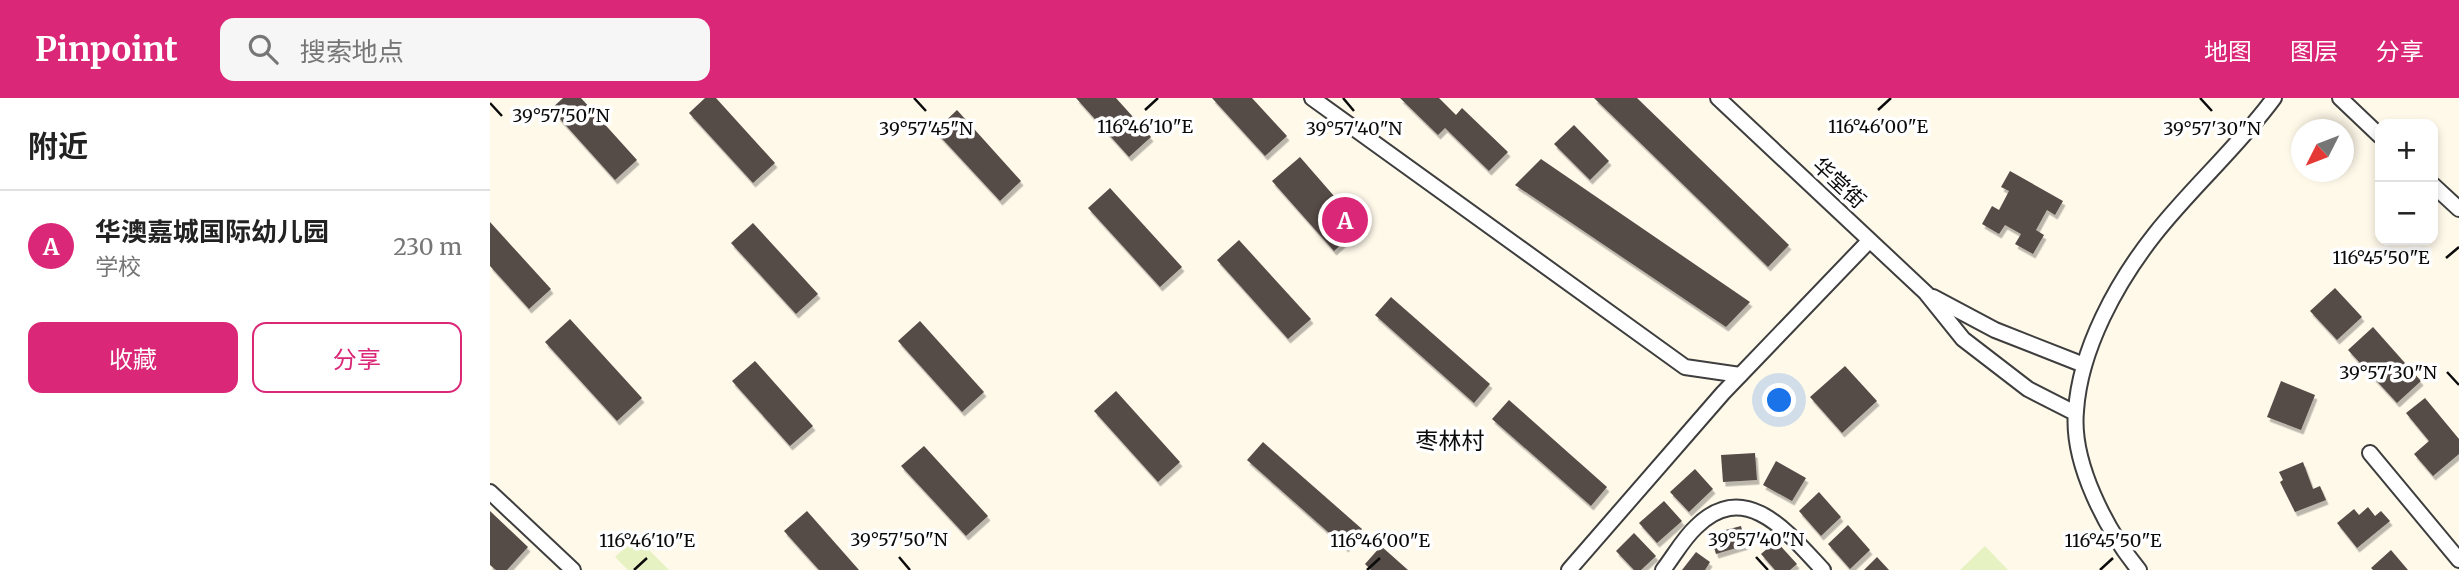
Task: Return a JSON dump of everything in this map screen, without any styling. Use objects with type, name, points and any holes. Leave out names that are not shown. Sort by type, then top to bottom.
[{"type":"street","points":[[1312,98],[1685,366],[1741,375]]},
{"type":"street","name":"华堂街","points":[[1718,98],[1926,293]]},
{"type":"street","points":[[2138,570],[2102,518],[2082,462],[2075,412],[2084,365],[2114,296],[2154,235],[2274,98]]},
{"type":"street","points":[[2340,98],[2375,131]]},
{"type":"street","points":[[2438,190],[2459,209]]},
{"type":"street","points":[[1569,570],[1723,393],[1869,241]]},
{"type":"street","points":[[1926,293],[1995,330],[2084,365]]},
{"type":"street","points":[[1926,293],[1963,339],[1993,365],[2028,389],[2075,412]]},
{"type":"street","points":[[2370,453],[2459,560]]},
{"type":"street","points":[[490,492],[573,570]]},
{"type":"street","points":[[1663,570],[1696,526],[1714,513],[1738,507],[1763,512],[1783,527],[1823,570]]},
{"type":"green space","points":[[636,537],[669,570],[628,570],[615,557]]},
{"type":"green space","points":[[1985,546],[2008,570],[1960,570]]},
{"type":"building","points":[[563,98],[581,98],[637,160],[615,180],[551,109]]},
{"type":"building","points":[[705,98],[716,98],[775,163],[753,183],[689,113]]},
{"type":"building","points":[[1076,98],[1116,98],[1151,137],[1129,157]]},
{"type":"building","points":[[1212,98],[1252,98],[1287,136],[1265,156]]},
{"type":"building","points":[[1400,98],[1439,98],[1456,115],[1462,108],[1508,152],[1489,171],[1445,128],[1438,135]]},
{"type":"building","points":[[1594,98],[1637,98],[1789,245],[1768,267]]},
{"type":"building","points":[[957,110],[1021,181],[1000,201],[935,131]]},
{"type":"building","points":[[1574,125],[1609,161],[1590,180],[1554,144]]},
{"type":"building","points":[[1300,157],[1361,227],[1334,251],[1272,181]]},
{"type":"building","points":[[1541,159],[1750,302],[1726,327],[1515,185]]},
{"type":"building","points":[[2010,171],[2063,201],[2055,215],[2047,210],[2036,230],[2044,235],[2033,254],[2015,244],[2021,234],[2005,225],[1999,234],[1982,224],[1992,206],[1999,210],[2009,191],[2001,187]]},
{"type":"building","points":[[1110,188],[1182,267],[1160,287],[1088,208]]},
{"type":"building","points":[[490,222],[551,289],[529,309],[490,266]]},
{"type":"building","points":[[753,223],[818,294],[796,314],[731,243]]},
{"type":"building","points":[[1239,240],[1311,319],[1288,339],[1217,260]]},
{"type":"building","points":[[2335,288],[2362,317],[2337,340],[2310,311]]},
{"type":"building","points":[[1391,297],[1490,384],[1474,403],[1375,315]]},
{"type":"building","points":[[570,319],[642,398],[617,421],[545,342]]},
{"type":"building","points":[[920,321],[984,392],[962,412],[898,341]]},
{"type":"building","points":[[2373,327],[2421,381],[2397,403],[2348,350]]},
{"type":"building","points":[[755,361],[813,426],[790,446],[732,381]]},
{"type":"building","points":[[1845,366],[1877,401],[1842,433],[1810,397]]},
{"type":"building","points":[[2281,381],[2315,395],[2301,430],[2267,417]]},
{"type":"building","points":[[1116,391],[1180,462],[1158,482],[1094,411]]},
{"type":"building","points":[[2425,398],[2459,439],[2459,454],[2433,476],[2414,454],[2429,441],[2406,413]]},
{"type":"building","points":[[1509,400],[1607,487],[1591,506],[1492,419]]},
{"type":"building","points":[[1263,442],[1362,529],[1346,548],[1247,460]]},
{"type":"building","points":[[924,446],[988,516],[966,536],[901,466]]},
{"type":"building","points":[[1755,453],[1757,480],[1723,482],[1721,455]]},
{"type":"building","points":[[1776,461],[1806,478],[1792,501],[1763,485]]},
{"type":"building","points":[[2303,462],[2313,489],[2320,486],[2326,500],[2295,512],[2280,482],[2283,480],[2279,472]]},
{"type":"building","points":[[1695,469],[1713,489],[1689,512],[1670,492]]},
{"type":"building","points":[[1819,492],[1841,517],[1821,536],[1799,511]]},
{"type":"building","points":[[1664,501],[1682,521],[1657,543],[1639,523]]},
{"type":"building","points":[[2368,507],[2375,516],[2381,511],[2390,521],[2357,548],[2337,523],[2354,509],[2359,515]]},
{"type":"building","points":[[490,511],[528,547],[507,570],[496,570],[490,565]]},
{"type":"building","points":[[807,511],[859,570],[819,570],[784,531]]},
{"type":"building","points":[[1848,525],[1870,550],[1850,569],[1828,544]]},
{"type":"building","points":[[1741,526],[1746,545],[1716,554],[1710,534]]},
{"type":"building","points":[[1634,533],[1656,556],[1641,570],[1634,570],[1616,551]]},
{"type":"building","points":[[1776,541],[1797,564],[1790,570],[1775,570],[1761,554]]},
{"type":"building","points":[[1381,546],[1408,570],[1371,570],[1365,564]]},
{"type":"building","points":[[2391,550],[2408,570],[2371,568]]},
{"type":"building","points":[[1696,552],[1710,562],[1705,570],[1682,570]]},
{"type":"building","points":[[1877,557],[1889,570],[1864,570]]},
{"type":"place","name":"华澳嘉城国际幼儿园","points":[[1345,220]]},
{"type":"district","name":"枣林村","points":[[1450,441]]}]
